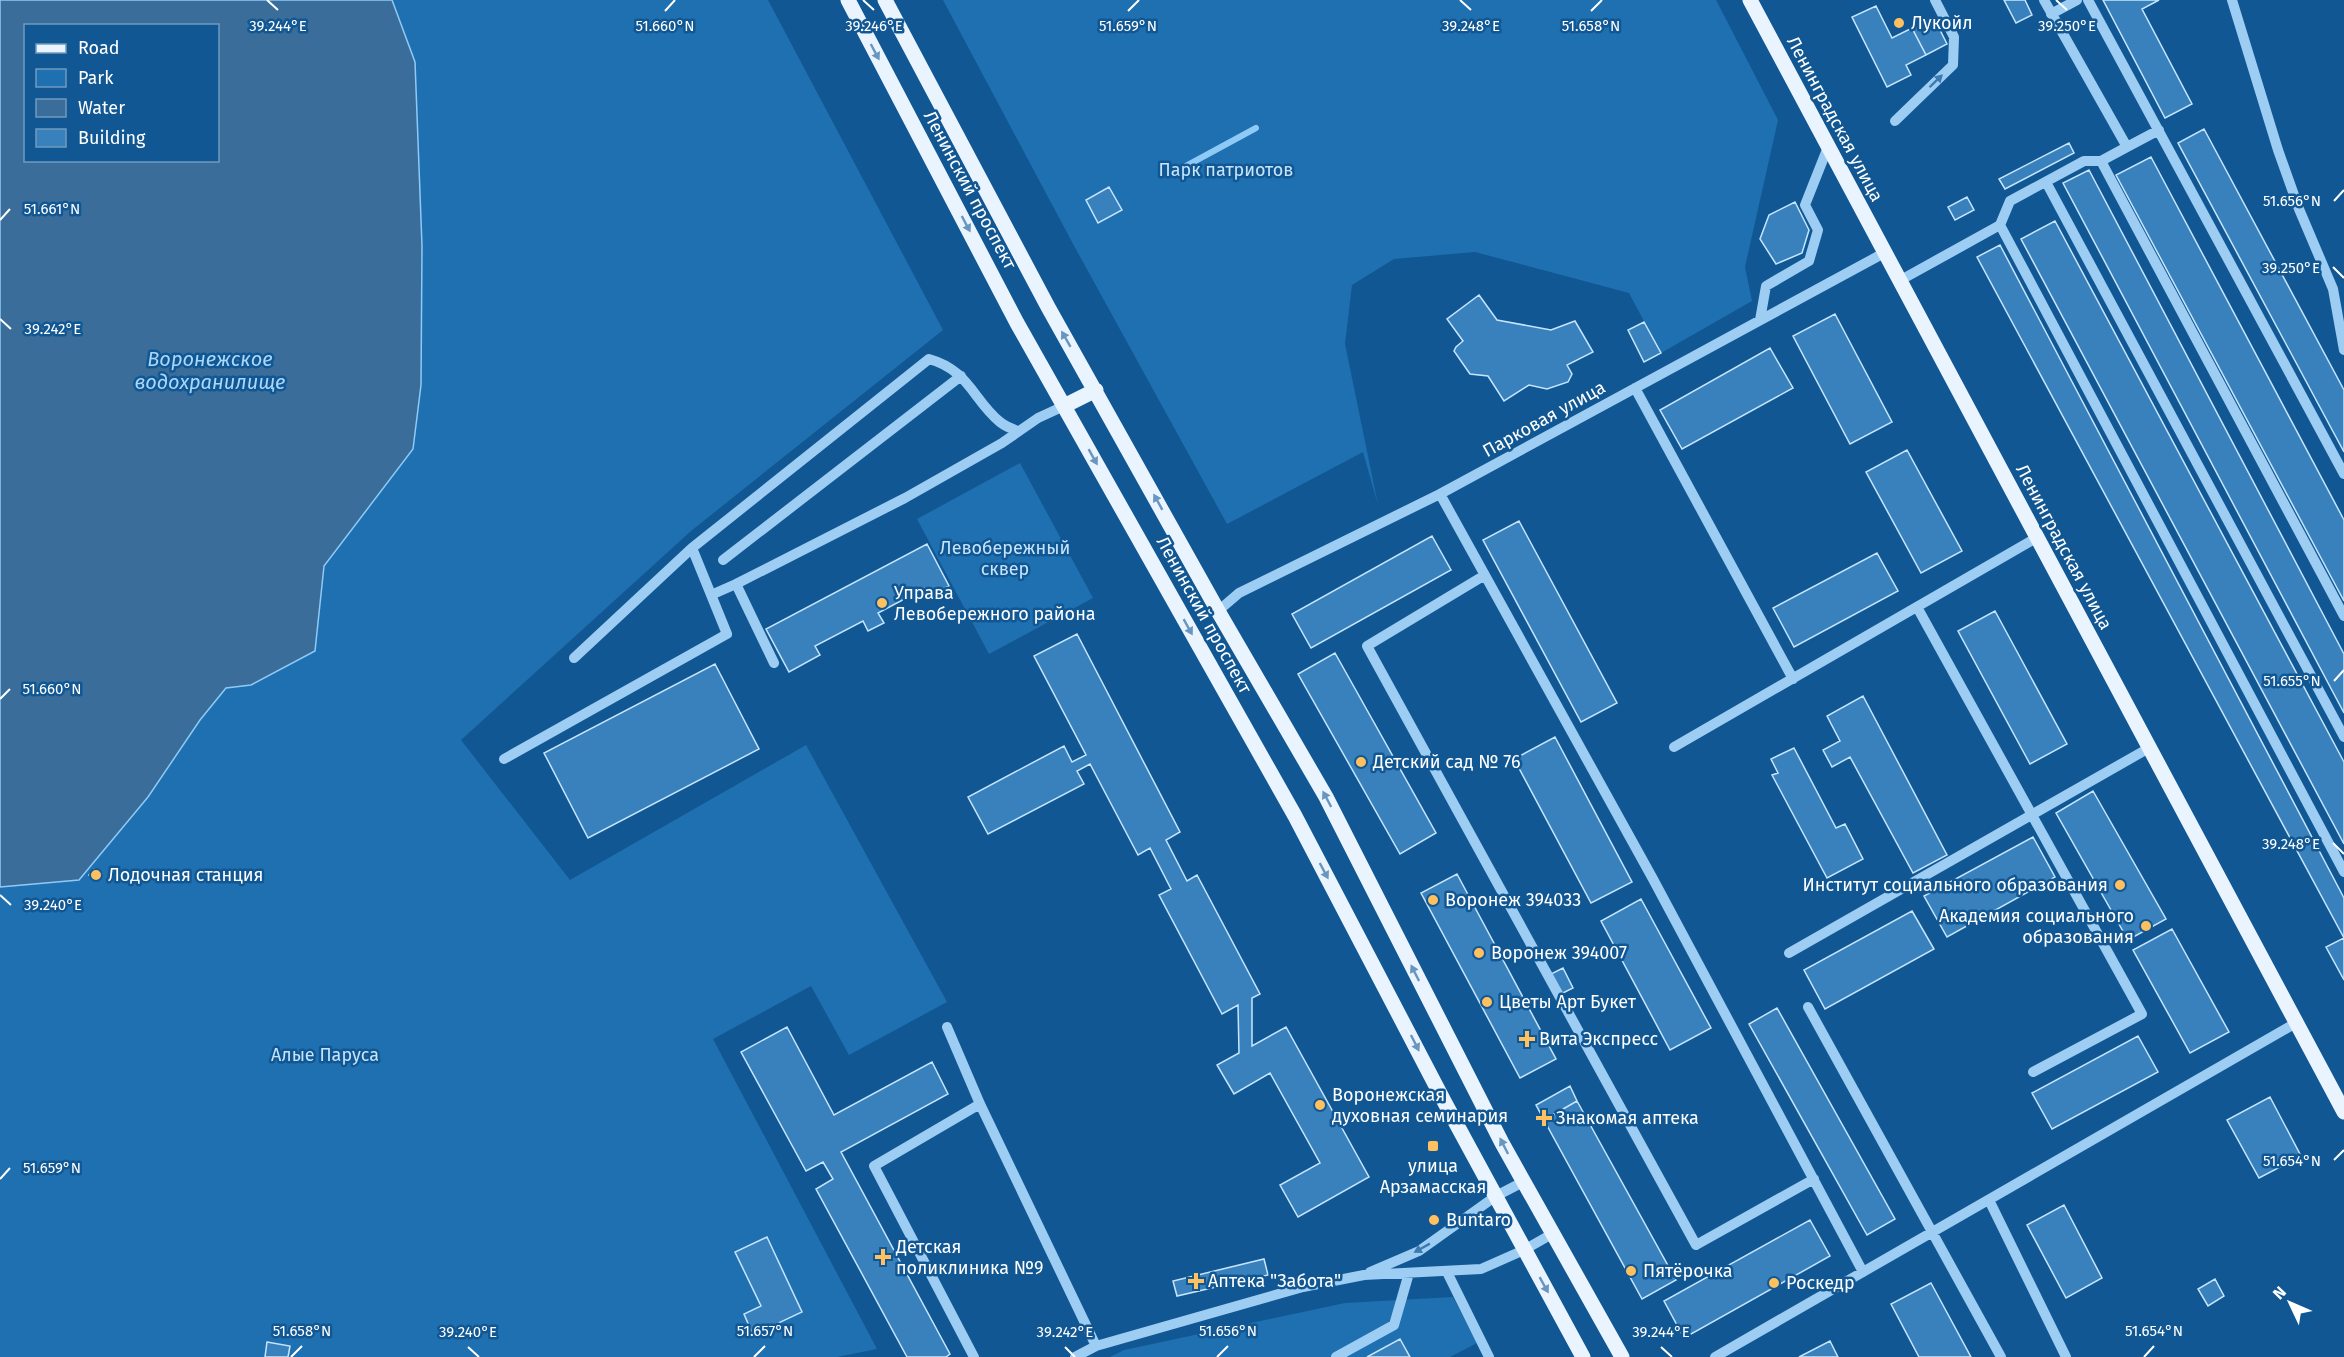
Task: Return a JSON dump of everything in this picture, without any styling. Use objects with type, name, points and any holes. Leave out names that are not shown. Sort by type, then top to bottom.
[{"type":"main road","name":"Ленинский проспект","points":[[848,0],[1017,322],[1295,816],[1583,1357]]},
{"type":"main road","name":"Ленинский проспект","points":[[885,0],[1048,307],[1326,797],[1523,1182],[1622,1357]]},
{"type":"main road","name":"Ленинградская улица","points":[[1750,0],[2343,1108]]},
{"type":"main road","points":[[1064,406],[1096,390]]},
{"type":"street","points":[[1895,122],[1953,64],[1954,37],[1935,0]]},
{"type":"street","points":[[2044,0],[2127,147]]},
{"type":"street","points":[[2051,14],[2077,0]]},
{"type":"street","points":[[2088,0],[2344,474]]},
{"type":"street","points":[[2232,0],[2278,150],[2299,209],[2333,289],[2344,350]]},
{"type":"street","points":[[1899,281],[2000,225],[2010,201],[2084,161],[2101,161],[2158,130]]},
{"type":"street","points":[[1760,320],[1766,286],[1809,261],[1818,230],[1805,205],[1828,147]]},
{"type":"street","points":[[2101,161],[2344,616]]},
{"type":"street","points":[[2046,182],[2344,737]]},
{"type":"street","points":[[2000,225],[2344,872]]},
{"type":"street","name":"Парковая улица","points":[[1218,610],[1239,593],[1440,494],[1884,253]]},
{"type":"street","points":[[574,658],[692,548],[930,359],[944,363],[961,376],[1001,423],[1018,431]]},
{"type":"street","points":[[723,560],[961,376]]},
{"type":"street","points":[[1635,388],[1793,679]]},
{"type":"street","points":[[711,595],[904,498],[1002,443],[1038,418],[1064,406]]},
{"type":"street","points":[[1440,494],[1643,862],[1863,1272]]},
{"type":"street","points":[[1674,747],[2036,538]]},
{"type":"street","points":[[504,759],[727,634],[692,548]]},
{"type":"street","points":[[1485,575],[1367,646],[1696,1245],[1814,1179]]},
{"type":"street","points":[[736,584],[774,663]]},
{"type":"street","points":[[1917,607],[2142,1014],[2033,1072]]},
{"type":"street","points":[[1790,953],[2149,748]]},
{"type":"street","points":[[1808,1006],[2001,1357]]},
{"type":"street","points":[[1715,1357],[2296,1023]]},
{"type":"street","points":[[947,1027],[980,1104],[1096,1346]]},
{"type":"street","points":[[974,1357],[874,1166],[980,1104]]},
{"type":"street","points":[[1364,1275],[1419,1251],[1496,1196],[1523,1182]]},
{"type":"street","points":[[1989,1200],[2066,1357]]},
{"type":"street","points":[[1075,1357],[1096,1346],[1303,1287],[1364,1275],[1481,1269],[1524,1250],[1552,1234]]},
{"type":"street","points":[[1447,1272],[1489,1357]]},
{"type":"street","points":[[1336,1357],[1394,1325],[1409,1273]]},
{"type":"green space","name":"Алые Паруса","points":[[392,0],[768,0],[943,330],[691,531],[461,740],[570,880],[806,745],[947,1002],[849,1055],[811,986],[713,1039],[877,1349],[837,1357],[0,1357],[0,887],[79,880],[148,797],[200,720],[226,688],[251,685],[315,651],[324,566],[413,449],[415,62]]},
{"type":"green space","name":"Парк патриотов","points":[[943,0],[1716,0],[1778,120],[1745,267],[1752,301],[1661,353],[1629,293],[1475,252],[1394,259],[1352,285],[1345,344],[1378,505],[1363,452],[1227,524],[1072,242]]},
{"type":"green space","name":"Левобережный сквер","points":[[1020,463],[1093,598],[989,654],[917,519]]},
{"type":"green space","points":[[1453,1297],[1477,1343],[1450,1357],[1410,1357],[1400,1339],[1367,1357],[1110,1357],[1124,1350],[1345,1303]]},
{"type":"water","name":"Воронежское водохранилище","points":[[0,0],[392,0],[415,62],[422,246],[421,385],[413,449],[324,566],[315,651],[251,685],[226,688],[200,720],[148,797],[79,880],[0,887]]},
{"type":"building","points":[[2004,0],[2025,0],[2032,15],[2016,23]]},
{"type":"building","points":[[2103,0],[2159,0],[2142,9],[2192,104],[2165,118]]},
{"type":"building","points":[[1876,6],[1892,38],[1912,28],[1926,55],[1906,65],[1911,75],[1887,87],[1852,17]]},
{"type":"building","points":[[1934,18],[1947,44],[1926,55],[1912,28]]},
{"type":"building","points":[[2204,129],[2344,390],[2344,452],[2178,143]]},
{"type":"building","points":[[2069,143],[2074,153],[2005,189],[1999,179]]},
{"type":"building","points":[[2151,157],[2344,520],[2344,601],[2116,175]]},
{"type":"building","points":[[2089,170],[2344,654],[2344,713],[2063,183]]},
{"type":"building","points":[[1109,187],[1122,210],[1098,223],[1086,200]]},
{"type":"building","points":[[1967,197],[1974,210],[1955,220],[1948,207]]},
{"type":"building","points":[[1795,202],[1809,230],[1802,253],[1776,264],[1760,239],[1769,215]]},
{"type":"building","points":[[2055,221],[2344,762],[2344,844],[2021,239]]},
{"type":"building","points":[[2000,245],[2344,898],[2344,938],[1977,257]]},
{"type":"building","points":[[1479,295],[1497,320],[1551,330],[1575,321],[1593,352],[1567,365],[1572,374],[1568,382],[1547,389],[1529,385],[1504,401],[1488,376],[1470,374],[1454,351],[1463,341],[1447,319]]},
{"type":"building","points":[[1835,314],[1892,422],[1850,444],[1793,336]]},
{"type":"building","points":[[1644,322],[1661,353],[1644,362],[1628,330]]},
{"type":"building","points":[[1770,348],[1793,388],[1682,449],[1660,410]]},
{"type":"building","points":[[1907,450],[1962,551],[1921,573],[1866,472]]},
{"type":"building","points":[[1519,521],[1617,703],[1581,722],[1483,540]]},
{"type":"building","points":[[1432,536],[1451,570],[1311,648],[1292,614]]},
{"type":"building","points":[[927,544],[949,586],[930,596],[925,588],[878,613],[884,623],[868,631],[863,621],[815,646],[820,655],[789,672],[766,629]]},
{"type":"building","points":[[1877,553],[1898,591],[1794,647],[1773,608]]},
{"type":"building","points":[[1995,611],[2067,744],[2030,764],[1958,631]]},
{"type":"building","points":[[1077,634],[1180,832],[1166,840],[1187,881],[1197,875],[1260,994],[1252,998],[1252,1046],[1286,1027],[1369,1177],[1298,1217],[1280,1185],[1320,1163],[1270,1073],[1234,1094],[1217,1065],[1239,1053],[1238,1005],[1222,1014],[1159,895],[1171,889],[1150,848],[1138,855],[1090,764],[1077,771],[1084,784],[988,834],[968,797],[1064,746],[1072,762],[1086,755],[1034,656]]},
{"type":"building","points":[[1335,653],[1436,833],[1400,854],[1298,674]]},
{"type":"building","points":[[715,664],[759,749],[588,838],[544,753]]},
{"type":"building","points":[[1863,696],[1947,855],[1913,873],[1850,757],[1832,767],[1823,750],[1840,741],[1827,716]]},
{"type":"building","points":[[1555,737],[1632,882],[1591,903],[1514,759]]},
{"type":"building","points":[[1794,748],[1836,828],[1845,824],[1863,859],[1827,878],[1772,775],[1778,773],[1771,759]]},
{"type":"building","points":[[2093,791],[2166,919],[2128,940],[2056,813]]},
{"type":"building","points":[[2033,837],[2055,877],[1947,937],[1924,896]]},
{"type":"building","name":"Лодочная станция","points":[[94,869],[102,874],[97,880],[89,875]]},
{"type":"building","points":[[1457,874],[1556,1059],[1520,1078],[1421,893]]},
{"type":"building","points":[[1641,899],[1711,1028],[1670,1050],[1601,921]]},
{"type":"building","points":[[1912,911],[1934,949],[1825,1009],[1804,970]]},
{"type":"building","points":[[2172,929],[2229,1032],[2190,1053],[2133,950]]},
{"type":"building","points":[[2344,938],[2344,980],[2326,947]]},
{"type":"building","points":[[1563,968],[1573,988],[1561,994],[1551,974]]},
{"type":"building","points":[[1777,1008],[1895,1219],[1867,1235],[1749,1024]]},
{"type":"building","points":[[787,1027],[834,1115],[932,1062],[948,1094],[841,1152],[950,1354],[946,1357],[907,1357],[816,1189],[833,1179],[823,1162],[806,1171],[741,1052]]},
{"type":"building","points":[[2138,1036],[2158,1072],[2052,1129],[2032,1093]]},
{"type":"building","points":[[1570,1086],[1577,1101],[1544,1120],[1536,1105]]},
{"type":"building","points":[[2270,1097],[2301,1156],[2259,1178],[2227,1120]]},
{"type":"building","points":[[1577,1101],[1676,1280],[1642,1299],[1544,1120]]},
{"type":"building","points":[[2064,1205],[2102,1278],[2066,1298],[2027,1225]]},
{"type":"building","points":[[1810,1220],[1830,1256],[1684,1338],[1664,1301]]},
{"type":"building","points":[[767,1237],[802,1312],[753,1335],[744,1314],[761,1306],[735,1252]]},
{"type":"building","points":[[1264,1259],[1268,1275],[1177,1296],[1173,1281]]},
{"type":"building","points":[[2215,1279],[2224,1296],[2208,1306],[2198,1289]]},
{"type":"building","points":[[1931,1283],[1971,1357],[1919,1357],[1891,1304]]},
{"type":"building","points":[[1400,1339],[1410,1357],[1367,1357]]},
{"type":"building","points":[[1830,1341],[1838,1357],[1799,1357]]},
{"type":"building","points":[[267,1342],[290,1346],[288,1357],[265,1357]]},
{"type":"waterway","points":[[1186,166],[1256,128]]},
{"type":"place","name":"Лукойл","points":[[1899,23]]},
{"type":"place","name":"Управа Левобережного района","points":[[882,603]]},
{"type":"place","name":"Детский сад № 76","points":[[1361,762]]},
{"type":"place","name":"Лодочная станция","points":[[96,875]]},
{"type":"place","name":"Институт социального образования","points":[[2120,885]]},
{"type":"place","name":"Воронеж 394033","points":[[1433,900]]},
{"type":"place","name":"Академия социального образования","points":[[2146,926]]},
{"type":"place","name":"Воронеж 394007","points":[[1479,953]]},
{"type":"place","name":"Цветы Арт Букет","points":[[1487,1002]]},
{"type":"place","name":"Вита Экспресс","points":[[1527,1039]]},
{"type":"place","name":"Воронежская духовная семинария","points":[[1320,1105]]},
{"type":"place","name":"Знакомая аптека","points":[[1544,1118]]},
{"type":"place","name":"улица Арзамасская","points":[[1433,1146]]},
{"type":"place","name":"Buntaro","points":[[1434,1220]]},
{"type":"place","name":"Детская поликлиника №9","points":[[883,1257]]},
{"type":"place","name":"Пятёрочка","points":[[1631,1271]]},
{"type":"place","name":"Аптека \"Забота\"","points":[[1196,1281]]},
{"type":"place","name":"Роскедр","points":[[1774,1283]]}]
